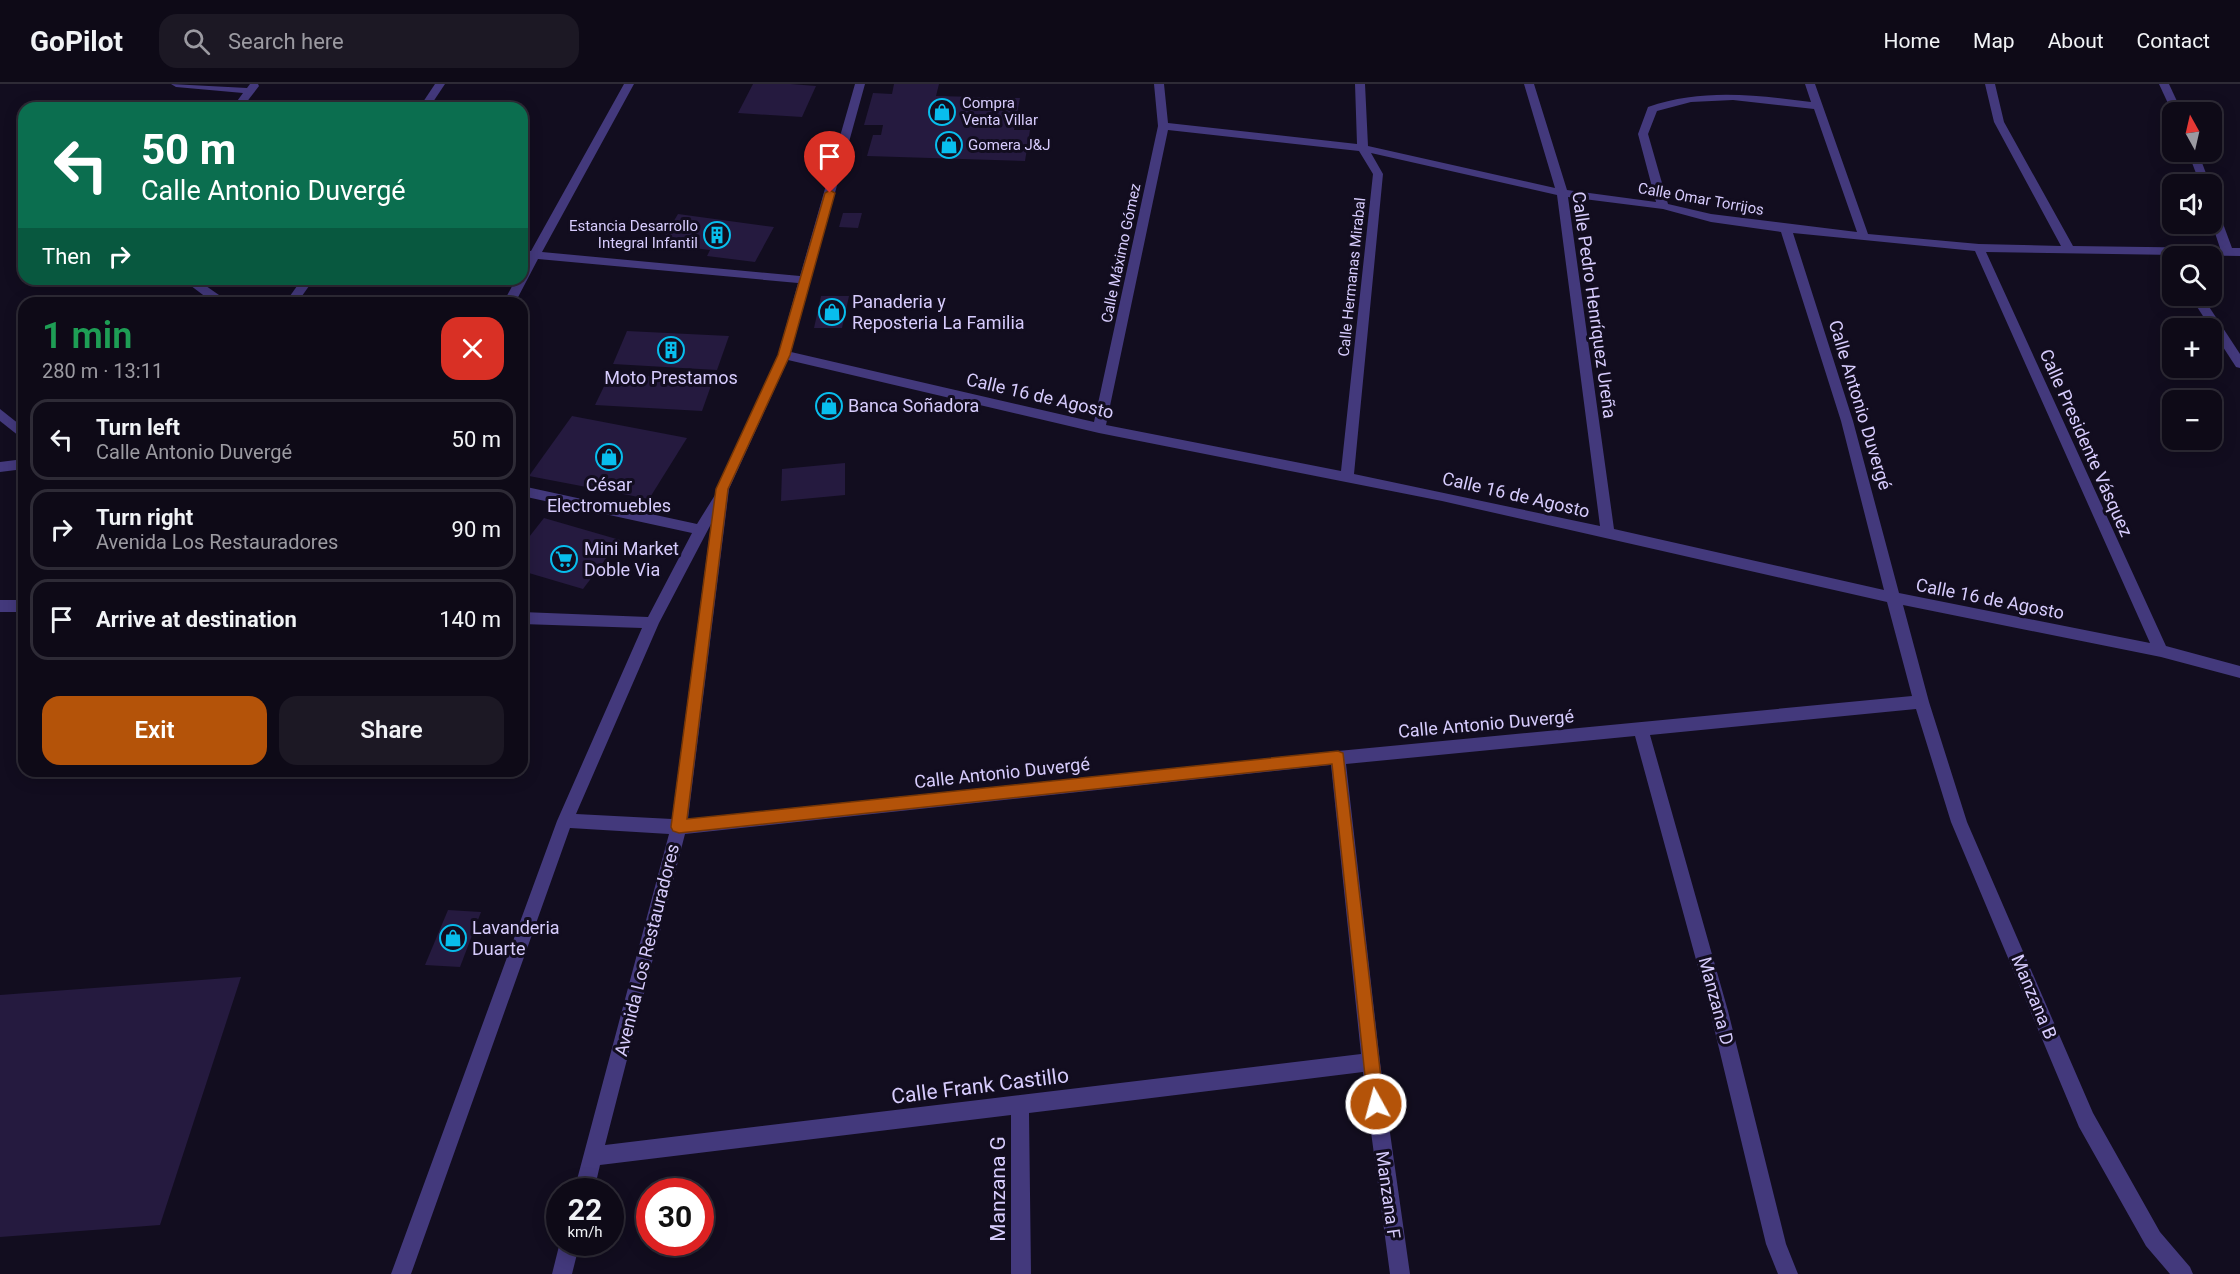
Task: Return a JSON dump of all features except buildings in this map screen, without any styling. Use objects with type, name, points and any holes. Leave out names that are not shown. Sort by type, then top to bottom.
[{"type":"street","points":[[176,84],[254,87]]},
{"type":"street","points":[[428,102],[440,84]]},
{"type":"street","points":[[629,84],[528,255],[805,280]]},
{"type":"street","name":"Avenida Los Restauradores","points":[[588,1178],[679,827],[722,489],[784,355],[860,84]]},
{"type":"street","name":"Calle Máximo Gómez","points":[[1099,428],[1163,126],[1159,84]]},
{"type":"street","name":"Calle Hermanas Mirabal","points":[[1347,477],[1378,174],[1363,148],[1360,84]]},
{"type":"street","name":"Calle Pedro Henríquez Ureña","points":[[1529,84],[1562,193],[1608,534]]},
{"type":"street","points":[[1810,84],[1864,237]]},
{"type":"street","points":[[1990,84],[1999,122],[2069,249]]},
{"type":"street","points":[[2164,84],[2172,102]]},
{"type":"street","points":[[242,102],[254,87]]},
{"type":"street","points":[[1663,206],[1643,134],[1652,109],[1675,99],[1721,97],[1817,106]]},
{"type":"street","name":"Calle Omar Torrijos","points":[[1163,126],[1363,148],[1562,193],[1663,206],[1711,218],[1786,229],[1979,248],[2069,249],[2162,255]]},
{"type":"street","name":"Calle Antonio Duvergé","points":[[565,821],[679,827],[1338,758],[1921,702],[1896,598],[1847,421],[1786,229]]},
{"type":"street","points":[[2221,234],[2227,251]]},
{"type":"street","name":"Calle Presidente Vásquez","points":[[1979,248],[2161,651]]},
{"type":"street","name":"Calle Omar Torrijos","points":[[2222,251],[2240,252]]},
{"type":"street","points":[[196,285],[213,297]]},
{"type":"street","points":[[2202,306],[2240,364]]},
{"type":"street","name":"Calle 16 de Agosto","points":[[784,355],[1099,428],[1347,477],[1896,598],[2161,651],[2240,672]]},
{"type":"street","points":[[0,414],[18,430]]},
{"type":"street","points":[[0,467],[18,465]]},
{"type":"street","points":[[401,1274],[565,821],[652,623],[722,489]]},
{"type":"street","points":[[528,492],[701,530]]},
{"type":"street","points":[[0,606],[18,606]]},
{"type":"street","points":[[528,618],[652,623]]},
{"type":"street","name":"Manzana B","points":[[1921,702],[1959,822],[2086,1120],[2153,1239],[2183,1274]]},
{"type":"street","name":"Manzana D","points":[[1641,729],[1719,1011],[1776,1244],[1788,1274]]},
{"type":"street","name":"Manzana F","points":[[1338,758],[1371,1062],[1400,1274]]},
{"type":"street","name":"Calle Frank Castillo","points":[[594,1156],[1371,1062]]},
{"type":"street","name":"Manzana G","points":[[1020,1103],[1021,1274]]},
{"type":"street","points":[[562,1274],[566,1256]]},
{"type":"place","name":"Compra Venta Villar","points":[[942,112]]},
{"type":"place","name":"Gomera J&J","points":[[949,145]]},
{"type":"place","name":"Estancia Desarrollo Integral Infantil","points":[[717,235]]},
{"type":"place","name":"Panaderia y Reposteria La Familia","points":[[832,312]]},
{"type":"place","name":"Moto Prestamos","points":[[671,350]]},
{"type":"place","name":"Banca Soñadora","points":[[829,406]]},
{"type":"place","name":"César Electromuebles","points":[[609,457]]},
{"type":"place","name":"Mini Market Doble Via","points":[[564,559]]},
{"type":"place","name":"Lavanderia Duarte","points":[[453,938]]},
{"type":"route","points":[[830,193],[784,355],[722,489],[679,827],[1338,758],[1376,1104]]}]
